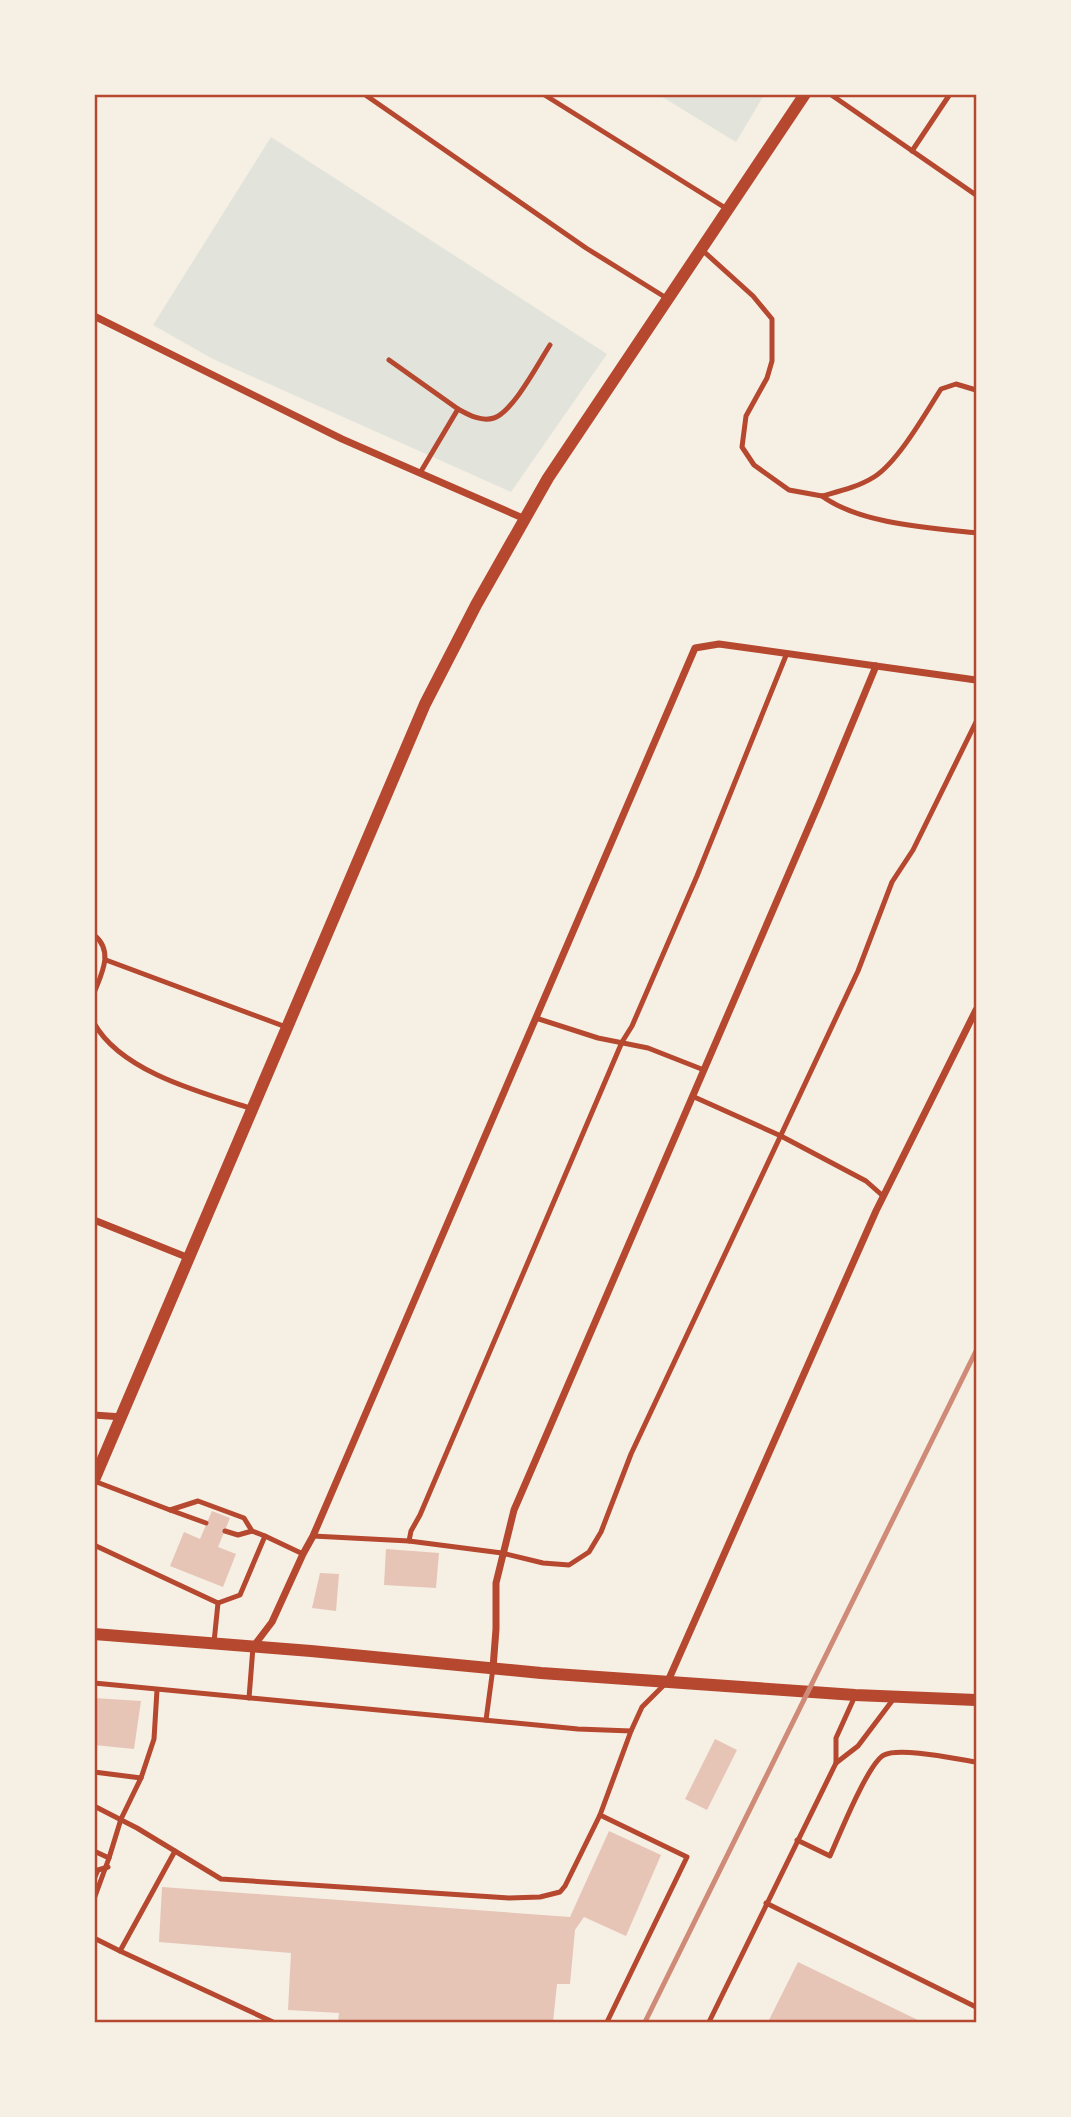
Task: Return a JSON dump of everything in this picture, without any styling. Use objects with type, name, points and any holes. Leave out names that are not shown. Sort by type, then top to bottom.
[{"type":"street","points":[[94,1481],[425,704],[476,605],[548,478],[805,94]]},
{"type":"street","points":[[94,316],[342,439],[525,519]]},
{"type":"street","points":[[253,1647],[272,1622],[313,1536],[695,648],[719,644],[976,680]]},
{"type":"street","points":[[493,1668],[496,1583],[514,1510],[876,666]]},
{"type":"street","points":[[668,1681],[883,1196],[976,1010]]},
{"type":"street","points":[[94,1220],[190,1259]]},
{"type":"street","points":[[94,1415],[122,1417]]},
{"type":"street","points":[[94,1634],[493,1668],[855,1695],[976,1700]]},
{"type":"lane","points":[[364,94],[586,248],[668,299]]},
{"type":"lane","points":[[543,94],[727,209]]},
{"type":"lane","points":[[830,94],[976,195]]},
{"type":"lane","points":[[912,151],[950,94]]},
{"type":"lane","points":[[701,249],[753,296],[772,319],[772,361],[767,378],[746,416],[742,447],[754,465],[789,490],[822,496],[837,507],[859,514],[976,533]]},
{"type":"lane","points":[[389,360],[458,409],[476,418],[493,419],[506,411],[550,345]]},
{"type":"lane","points":[[822,496],[859,485],[890,464],[941,389],[956,384],[976,390]]},
{"type":"lane","points":[[420,473],[458,409]]},
{"type":"lane","points":[[409,1541],[622,1042],[632,1026],[697,876],[787,653]]},
{"type":"lane","points":[[313,1536],[409,1541],[569,1565],[589,1552],[601,1532],[631,1454],[858,971],[892,882],[913,850],[976,722]]},
{"type":"lane","points":[[94,935],[99,939],[106,960],[94,993]]},
{"type":"lane","points":[[106,960],[286,1027]]},
{"type":"lane","points":[[537,1018],[598,1038],[648,1048],[704,1070]]},
{"type":"lane","points":[[94,1023],[102,1037],[147,1070],[202,1093],[253,1109]]},
{"type":"lane","points":[[692,1096],[781,1136],[866,1181],[883,1196]]},
{"type":"lane","points":[[94,1481],[206,1523]]},
{"type":"lane","points":[[170,1510],[198,1501],[244,1518],[252,1531]]},
{"type":"lane","points":[[225,1531],[238,1535],[252,1531],[303,1554]]},
{"type":"lane","points":[[94,1545],[218,1603],[240,1595],[265,1536]]},
{"type":"lane","points":[[214,1644],[218,1603]]},
{"type":"lane","points":[[249,1698],[253,1647]]},
{"type":"lane","points":[[486,1720],[493,1668]]},
{"type":"lane","points":[[94,1806],[121,1819],[221,1879],[474,1896],[540,1897],[559,1892],[565,1886],[600,1815],[642,1707],[668,1681]]},
{"type":"lane","points":[[94,1683],[578,1729],[631,1731]]},
{"type":"lane","points":[[94,1899],[108,1867],[121,1819],[141,1778],[154,1739],[157,1690]]},
{"type":"lane","points":[[836,1763],[836,1738],[855,1695]]},
{"type":"lane","points":[[709,2022],[836,1763],[858,1746],[895,1697]]},
{"type":"lane","points":[[797,1840],[830,1856],[870,1769],[882,1756],[897,1752],[976,1762]]},
{"type":"lane","points":[[94,1772],[141,1778]]},
{"type":"lane","points":[[600,1815],[687,1857],[607,2022]]},
{"type":"lane","points":[[94,1851],[109,1858]]},
{"type":"lane","points":[[120,1951],[175,1852]]},
{"type":"lane","points":[[94,1879],[98,1870],[108,1867]]},
{"type":"lane","points":[[766,1903],[976,2007]]},
{"type":"lane","points":[[94,1938],[273,2022]]},
{"type":"shaded area","points":[[764,94],[736,142],[659,95]]},
{"type":"shaded area","points":[[271,137],[607,354],[511,492],[213,359],[153,325]]},
{"type":"building","points":[[212,1511],[230,1518],[218,1547],[236,1554],[223,1587],[170,1566],[184,1532],[200,1539]]},
{"type":"building","points":[[386,1549],[439,1553],[436,1588],[384,1585]]},
{"type":"building","points":[[320,1573],[339,1574],[336,1611],[312,1608]]},
{"type":"building","points":[[94,1698],[141,1701],[134,1749],[94,1745]]},
{"type":"building","points":[[715,1739],[737,1750],[707,1810],[685,1799]]},
{"type":"building","points":[[609,1831],[661,1855],[626,1936],[584,1917],[575,1930],[570,1984],[557,1984],[553,2022],[338,2022],[339,2013],[288,2010],[291,1953],[159,1942],[162,1887],[570,1917]]},
{"type":"building","points":[[798,1962],[922,2022],[768,2022]]},
{"type":"railway","points":[[645,2022],[976,1351]]}]
